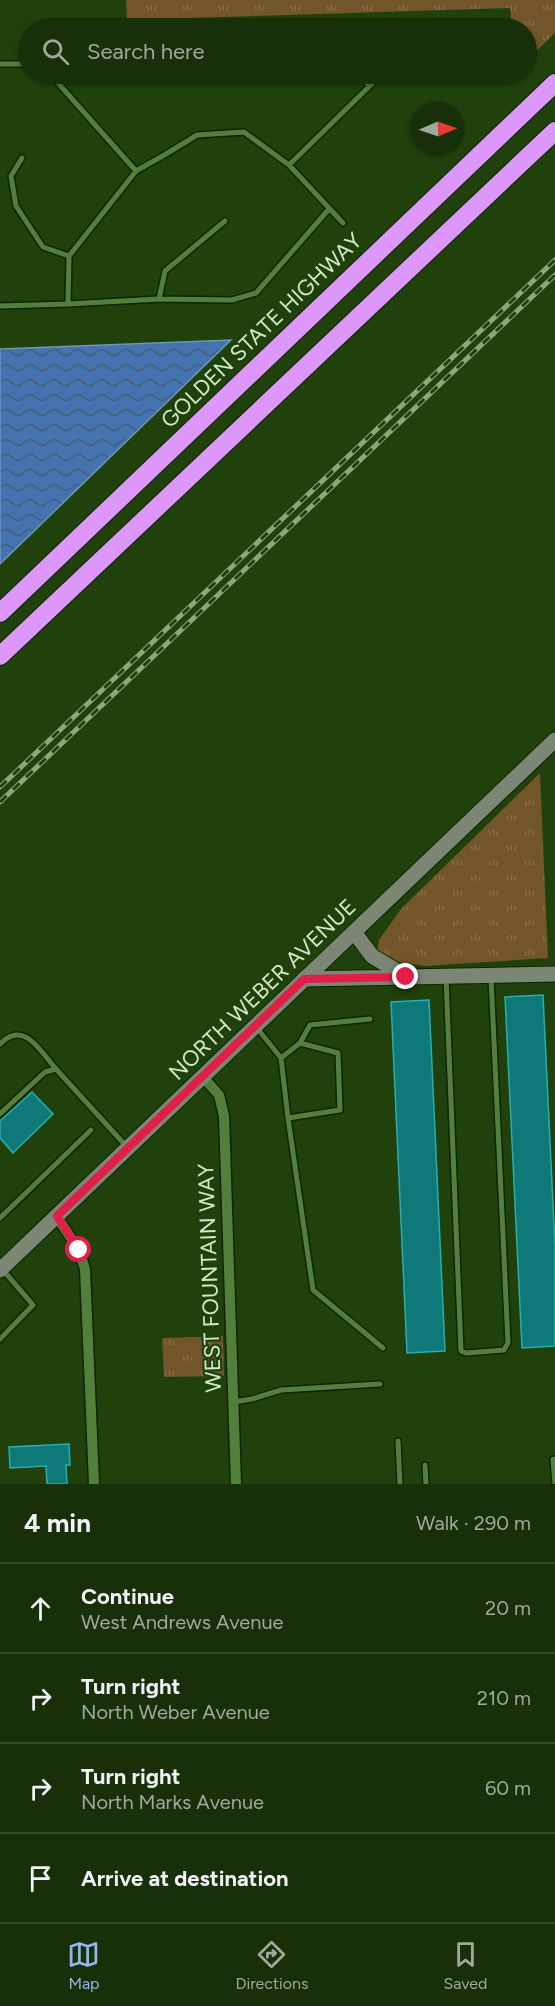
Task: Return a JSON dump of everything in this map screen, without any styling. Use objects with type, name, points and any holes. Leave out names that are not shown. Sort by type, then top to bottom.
[{"type":"highway","name":"GOLDEN STATE HIGHWAY","points":[[0,613],[555,82]]},
{"type":"highway","points":[[0,656],[555,131]]},
{"type":"main road","name":"NORTH WEBER AVENUE","points":[[1,1269],[555,740]]},
{"type":"main road","points":[[354,932],[372,956],[406,977]]},
{"type":"main road","points":[[304,979],[555,974]]},
{"type":"street","name":"WEST FOUNTAIN WAY","points":[[203,1077],[219,1095],[224,1116],[237,1484]]},
{"type":"street","points":[[57,1216],[79,1250],[85,1269],[94,1484]]},
{"type":"lane","points":[[0,64],[18,64]]},
{"type":"lane","points":[[59,84],[136,171]]},
{"type":"lane","points":[[290,165],[369,85]]},
{"type":"lane","points":[[68,304],[69,256],[136,171],[197,135],[244,132],[290,165],[343,224]]},
{"type":"lane","points":[[22,158],[11,176],[15,206],[43,247],[69,256]]},
{"type":"lane","points":[[0,306],[159,299],[232,300],[256,293],[329,209]]},
{"type":"lane","points":[[159,299],[165,270],[225,221]]},
{"type":"lane","points":[[446,976],[461,1351],[466,1353],[504,1350],[508,1344],[490,976]]},
{"type":"lane","points":[[281,1058],[300,1043],[310,1025],[370,1019]]},
{"type":"lane","points":[[256,1027],[281,1058],[313,1290],[383,1348]]},
{"type":"lane","points":[[0,1044],[7,1037],[19,1034],[31,1039],[128,1149]]},
{"type":"lane","points":[[288,1118],[340,1110],[338,1053],[300,1043]]},
{"type":"lane","points":[[0,1114],[45,1072],[56,1069]]},
{"type":"lane","points":[[0,1218],[91,1130]]},
{"type":"lane","points":[[0,1339],[33,1305],[1,1269]]},
{"type":"lane","points":[[233,1402],[252,1400],[281,1390],[380,1384]]},
{"type":"lane","points":[[398,1441],[400,1484]]},
{"type":"lane","points":[[553,1459],[555,1484]]},
{"type":"lane","points":[[425,1465],[426,1484]]},
{"type":"green space","points":[[126,0],[555,0],[555,33],[537,50],[537,18],[511,18],[510,8],[127,18]]},
{"type":"green space","points":[[540,773],[548,958],[425,966],[391,961],[377,952],[379,940],[401,909]]},
{"type":"green space","points":[[223,1336],[224,1376],[164,1377],[162,1338]]},
{"type":"water","points":[[231,340],[0,564],[0,349]]},
{"type":"building","points":[[543,995],[555,1246],[555,1346],[522,1348],[505,997]]},
{"type":"building","points":[[429,1000],[445,1351],[407,1353],[391,1002]]},
{"type":"building","points":[[32,1092],[53,1114],[13,1153],[0,1138],[0,1121]]},
{"type":"building","points":[[69,1444],[70,1465],[66,1465],[67,1484],[47,1484],[46,1466],[10,1468],[9,1447]]},
{"type":"railway","points":[[0,787],[555,260]]},
{"type":"railway","points":[[0,802],[555,275]]},
{"type":"route","points":[[79,1250],[57,1216],[304,979],[406,977]]}]
